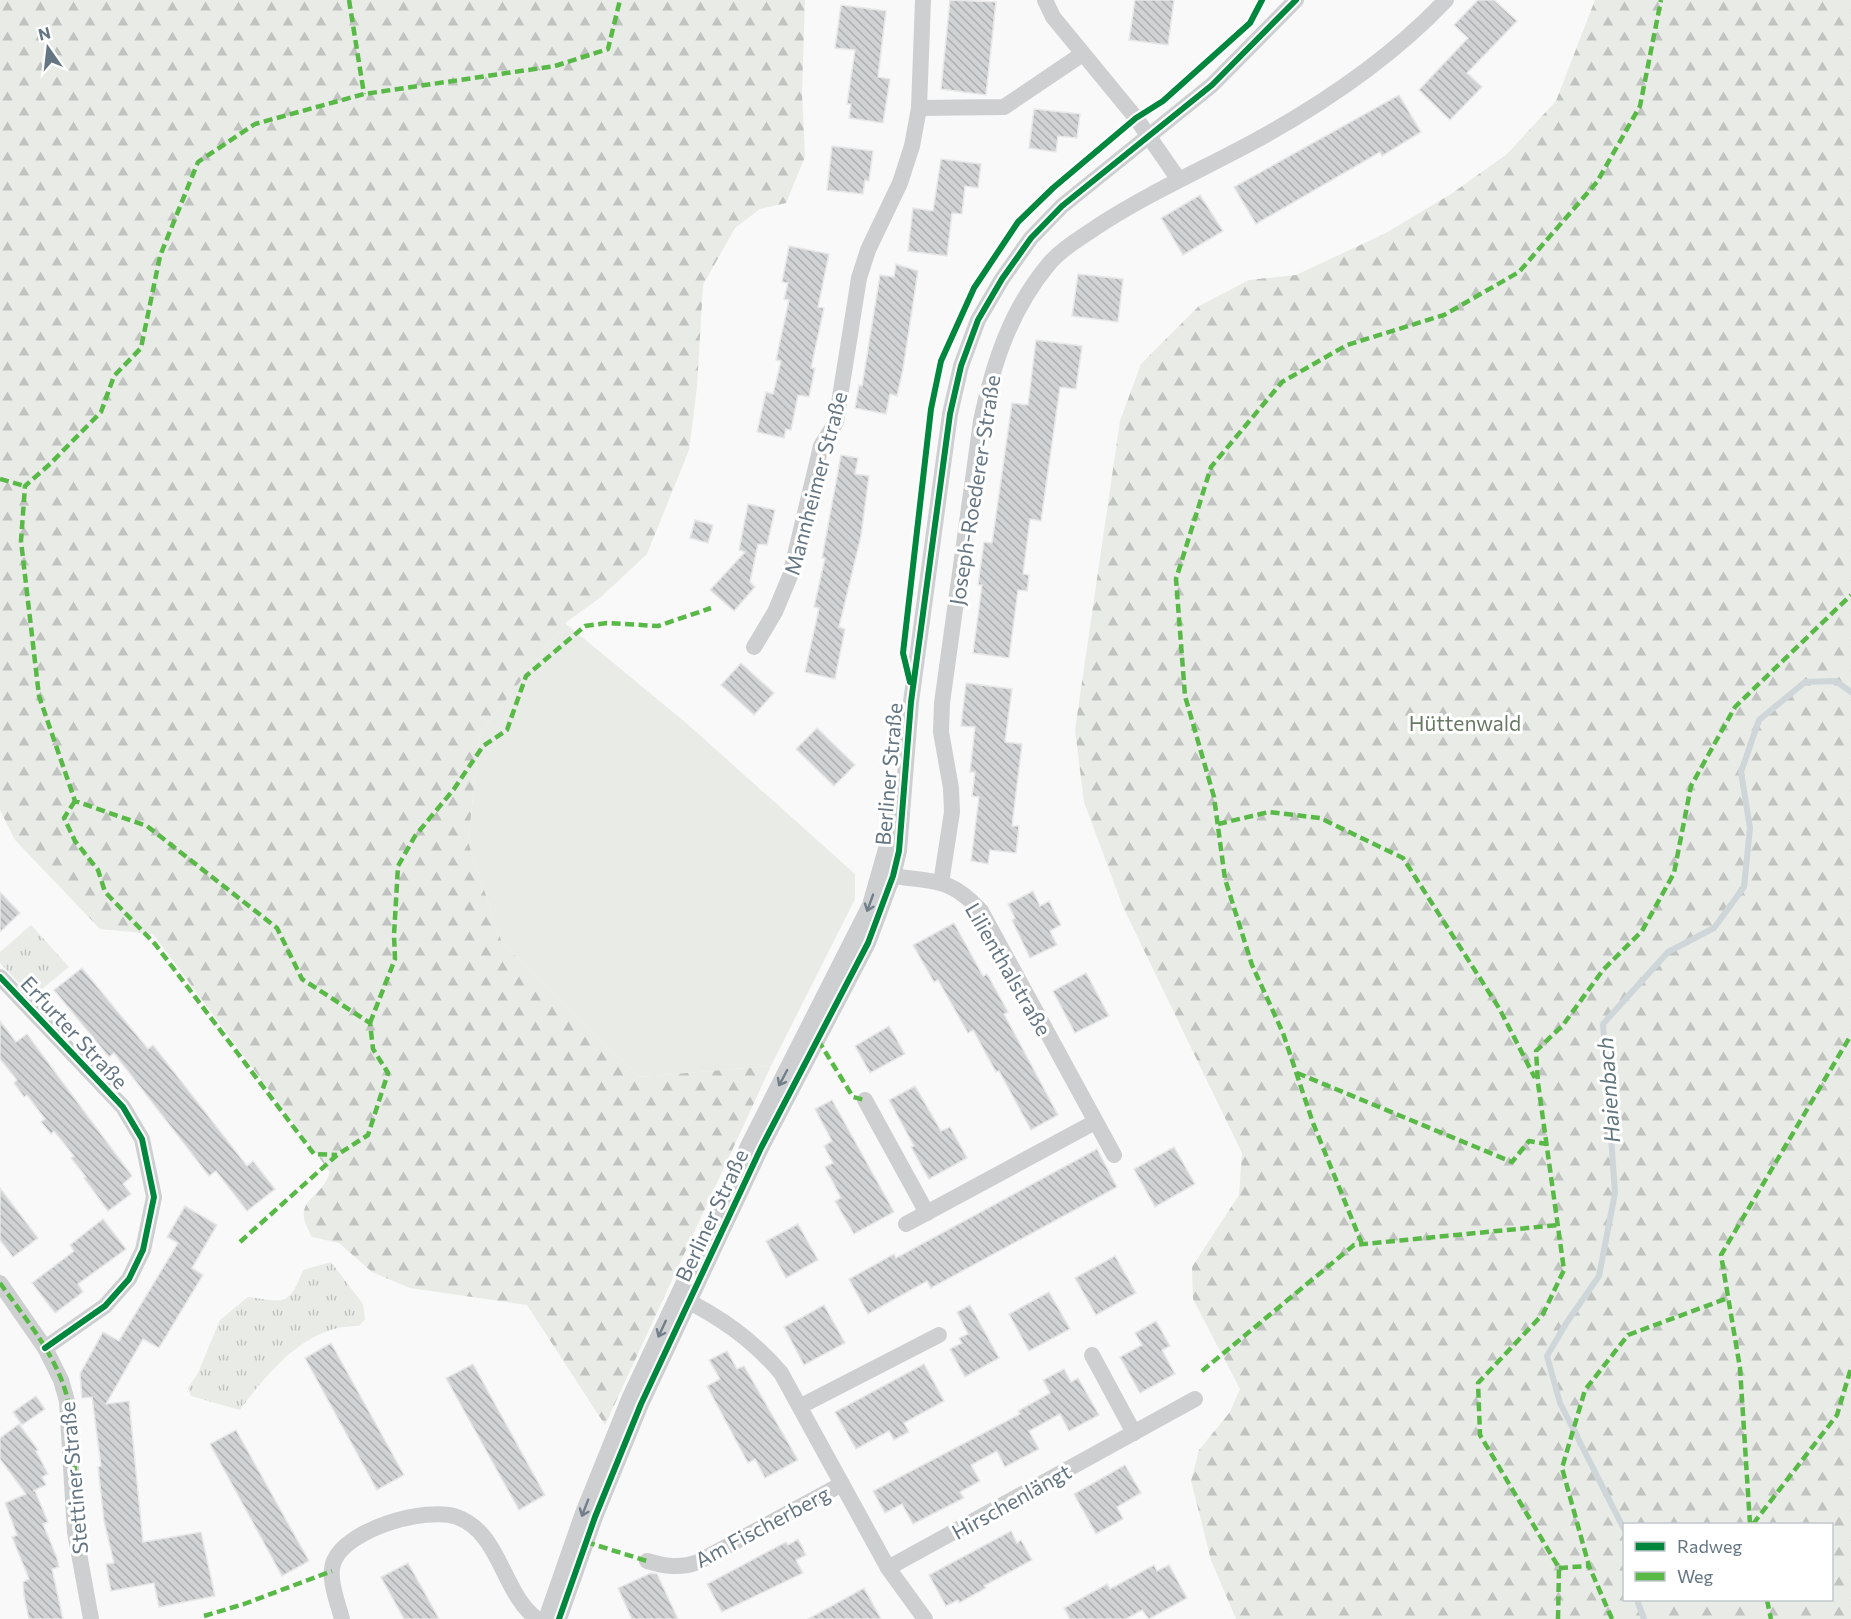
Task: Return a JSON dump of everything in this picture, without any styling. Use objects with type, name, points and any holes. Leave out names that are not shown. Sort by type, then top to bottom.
[{"type":"street","name":"Mannheimer Straße","points":[[754,647],[775,612],[790,576],[821,446],[836,422],[859,278],[872,243],[900,183],[912,146],[919,108],[923,0]]},
{"type":"street","points":[[1045,0],[1053,17],[1081,55],[1149,136],[1179,180]]},
{"type":"street","name":"Berliner Straße","points":[[560,1619],[617,1459],[750,1142],[887,875],[950,414],[961,366],[978,320],[1002,279],[1031,238],[1062,206],[1220,78],[1296,0]]},
{"type":"street","name":"Joseph-Roederer-Straße","points":[[941,883],[952,812],[951,788],[940,732],[942,702],[981,421],[999,351],[1013,317],[1049,264],[1073,243],[1179,180],[1255,141],[1328,96],[1378,62],[1446,0]]},
{"type":"street","points":[[919,108],[1004,106],[1081,55]]},
{"type":"street","name":"Lilienthalstraße","points":[[887,875],[941,883],[964,893],[981,911],[1114,1155]]},
{"type":"street","name":"Erfurter Straße","points":[[0,976],[123,1107],[141,1139],[154,1197],[143,1250],[129,1279],[105,1306],[45,1348]]},
{"type":"street","points":[[865,1100],[927,1212]]},
{"type":"street","points":[[906,1224],[1095,1122]]},
{"type":"street","name":"Stettiner Straße","points":[[0,1283],[45,1348],[61,1380],[68,1401],[75,1532],[92,1619]]},
{"type":"street","name":"Berliner Straße","points":[[546,1619],[605,1454],[683,1298]]},
{"type":"street","name":"Am Fischerberg","points":[[683,1298],[729,1325],[758,1346],[781,1372],[888,1569],[925,1619]]},
{"type":"street","points":[[801,1406],[939,1335]]},
{"type":"street","points":[[1092,1355],[1134,1433]]},
{"type":"street","name":"Hirschenlängt","points":[[888,1569],[1195,1400]]},
{"type":"street","name":"Am Fischerberg","points":[[647,1561],[667,1566],[688,1566],[842,1484]]},
{"type":"street","points":[[342,1619],[332,1570],[334,1560],[346,1546],[369,1531],[405,1518],[443,1514],[472,1525],[486,1540],[518,1594],[537,1619]]},
{"type":"green space","points":[[0,0],[805,0],[802,93],[805,157],[786,203],[760,209],[735,228],[703,285],[697,387],[689,450],[647,554],[601,597],[565,623],[480,734],[468,842],[502,943],[639,1077],[771,1066],[605,1425],[527,1305],[410,1288],[372,1272],[339,1243],[312,1237],[306,1224],[305,1207],[320,1190],[330,1172],[153,934],[100,929],[15,840],[0,810]]},
{"type":"green space","name":"Hüttenwald","points":[[1595,0],[1851,0],[1851,1619],[1236,1619],[1211,1560],[1191,1481],[1199,1450],[1230,1412],[1240,1389],[1193,1299],[1192,1267],[1239,1195],[1242,1153],[1123,907],[1084,802],[1075,730],[1120,421],[1141,364],[1199,306],[1249,280],[1296,275],[1384,234],[1451,194],[1507,154],[1556,101]]},
{"type":"green space","points":[[565,623],[685,722],[855,874],[855,899],[771,1066],[639,1077],[502,943],[468,842],[480,734]]},
{"type":"green space","points":[[31,925],[69,967],[32,997],[0,963],[0,952]]},
{"type":"green space","points":[[331,1262],[363,1304],[365,1319],[359,1326],[340,1327],[322,1333],[290,1353],[276,1366],[240,1410],[191,1396],[188,1388],[198,1373],[220,1320],[248,1297],[283,1300],[293,1291],[303,1270]]},
{"type":"building","points":[[950,0],[996,2],[986,95],[941,89]]},
{"type":"building","points":[[1135,0],[1174,0],[1168,45],[1129,40]]},
{"type":"building","points":[[1478,0],[1494,0],[1517,21],[1467,73],[1482,87],[1450,120],[1419,90],[1468,38],[1454,25]]},
{"type":"building","points":[[841,5],[886,11],[878,77],[890,79],[883,123],[849,118],[851,104],[847,104],[855,50],[835,48]]},
{"type":"building","points":[[1399,95],[1421,132],[1382,156],[1380,152],[1256,224],[1234,187]]},
{"type":"building","points":[[1034,109],[1080,114],[1077,138],[1058,136],[1056,152],[1029,148]]},
{"type":"building","points":[[832,146],[873,151],[869,181],[865,180],[863,194],[827,190]]},
{"type":"building","points":[[941,159],[981,164],[978,188],[965,186],[962,214],[952,213],[947,256],[908,251],[913,208],[933,211]]},
{"type":"building","points":[[1200,195],[1223,231],[1183,255],[1161,218]]},
{"type":"building","points":[[789,246],[829,254],[818,307],[824,308],[811,368],[815,368],[809,397],[798,395],[791,430],[786,429],[784,438],[757,432],[766,392],[773,394],[781,361],[776,360],[789,300],[784,299],[788,283],[782,282]]},
{"type":"building","points":[[896,264],[918,271],[897,396],[890,394],[886,414],[855,408],[859,385],[862,386],[880,275],[894,277]]},
{"type":"building","points":[[1078,274],[1123,279],[1118,322],[1072,316]]},
{"type":"building","points":[[1036,340],[1082,346],[1076,389],[1060,387],[1041,521],[1030,519],[1023,574],[1029,575],[1027,591],[1018,590],[1009,658],[973,653],[982,585],[978,585],[984,542],[992,543],[1012,403],[1028,405]]},
{"type":"building","points":[[841,455],[858,458],[855,474],[869,476],[861,536],[839,627],[845,629],[835,679],[805,672],[819,608],[814,607],[825,558],[822,558]]},
{"type":"building","points":[[748,504],[775,510],[767,545],[758,544],[750,582],[755,587],[734,611],[710,590],[745,552],[739,550]]},
{"type":"building","points":[[695,520],[713,525],[708,543],[690,538]]},
{"type":"building","points":[[741,663],[774,693],[754,715],[721,685]]},
{"type":"building","points":[[966,683],[1012,689],[1005,742],[1022,744],[1012,826],[1019,826],[1016,853],[990,850],[988,864],[971,861],[979,797],[972,796],[975,772],[970,772],[975,727],[961,726]]},
{"type":"building","points":[[817,728],[855,765],[834,786],[796,749]]},
{"type":"building","points":[[1033,891],[1040,906],[1049,901],[1061,925],[1050,931],[1057,945],[1030,958],[1012,920],[1015,918],[1008,904]]},
{"type":"building","points":[[0,892],[20,913],[0,932]]},
{"type":"building","points":[[954,923],[983,976],[987,974],[1008,1012],[1004,1014],[1058,1115],[1031,1130],[999,1071],[996,1072],[973,1030],[968,1033],[938,980],[934,982],[913,945]]},
{"type":"building","points":[[82,968],[148,1049],[153,1045],[247,1166],[253,1161],[275,1189],[247,1211],[216,1171],[209,1176],[114,1053],[109,1057],[54,990]]},
{"type":"building","points":[[1086,973],[1109,1016],[1075,1033],[1053,991]]},
{"type":"building","points":[[0,1021],[16,1042],[27,1034],[132,1176],[123,1184],[131,1194],[108,1211],[71,1158],[74,1156],[54,1131],[51,1134],[41,1122],[45,1119],[27,1095],[24,1097],[14,1083],[17,1080],[0,1059]]},
{"type":"building","points":[[889,1026],[905,1054],[870,1073],[855,1046]]},
{"type":"building","points":[[915,1086],[941,1131],[950,1127],[967,1158],[929,1179],[889,1100]]},
{"type":"building","points":[[832,1100],[894,1212],[854,1234],[835,1201],[841,1198],[825,1167],[833,1163],[824,1146],[832,1141],[815,1109]]},
{"type":"building","points":[[1174,1147],[1195,1184],[1155,1207],[1134,1169]]},
{"type":"building","points":[[1097,1149],[1117,1187],[931,1288],[927,1281],[868,1314],[849,1279],[894,1254],[896,1258]]},
{"type":"building","points":[[0,1188],[38,1238],[13,1257],[0,1240]]},
{"type":"building","points":[[185,1206],[217,1225],[192,1268],[203,1275],[159,1348],[143,1339],[106,1404],[129,1401],[143,1542],[201,1532],[215,1596],[159,1607],[154,1583],[111,1591],[106,1564],[114,1563],[104,1521],[98,1467],[101,1466],[92,1397],[82,1398],[80,1374],[103,1332],[119,1341],[178,1243],[167,1237]]},
{"type":"building","points":[[103,1219],[126,1249],[78,1284],[83,1292],[55,1313],[32,1283],[74,1251],[70,1245]]},
{"type":"building","points":[[798,1224],[818,1260],[786,1278],[766,1241]]},
{"type":"building","points":[[1115,1256],[1136,1293],[1096,1315],[1075,1278]]},
{"type":"building","points":[[1049,1292],[1070,1329],[1029,1351],[1009,1314]]},
{"type":"building","points":[[824,1305],[845,1343],[804,1365],[784,1327]]},
{"type":"building","points":[[970,1305],[999,1358],[965,1377],[950,1349],[962,1343],[959,1338],[968,1334],[957,1312]]},
{"type":"building","points":[[1156,1321],[1170,1346],[1162,1350],[1175,1374],[1140,1393],[1120,1357],[1142,1345],[1135,1333]]},
{"type":"building","points":[[331,1343],[404,1475],[377,1490],[305,1358]]},
{"type":"building","points":[[727,1351],[737,1369],[744,1366],[798,1460],[765,1478],[755,1459],[748,1463],[707,1386],[720,1379],[709,1360]]},
{"type":"building","points":[[473,1364],[545,1495],[519,1510],[446,1378]]},
{"type":"building","points":[[924,1364],[944,1401],[904,1423],[909,1432],[894,1440],[889,1431],[856,1449],[835,1412]]},
{"type":"building","points":[[1064,1369],[1071,1382],[1078,1378],[1099,1415],[1069,1431],[1060,1414],[1029,1431],[1039,1449],[1005,1467],[997,1451],[971,1465],[980,1481],[960,1492],[964,1498],[913,1524],[902,1504],[885,1513],[873,1491],[1020,1414],[1018,1411],[1050,1393],[1043,1380]]},
{"type":"building","points":[[36,1396],[45,1409],[22,1425],[13,1412]]},
{"type":"building","points":[[19,1424],[38,1450],[36,1451],[48,1474],[42,1477],[46,1485],[33,1491],[35,1491],[48,1522],[43,1524],[57,1558],[59,1567],[52,1569],[63,1619],[29,1619],[23,1582],[29,1579],[12,1537],[17,1535],[5,1503],[26,1494],[0,1459],[0,1438]]},
{"type":"building","points":[[236,1430],[309,1561],[282,1576],[210,1444]]},
{"type":"building","points":[[1125,1465],[1141,1493],[1117,1507],[1123,1519],[1096,1534],[1074,1494]]},
{"type":"building","points":[[1011,1531],[1017,1543],[1021,1540],[1032,1560],[984,1586],[986,1588],[959,1603],[958,1600],[946,1606],[929,1575]]},
{"type":"building","points":[[798,1539],[806,1555],[796,1560],[803,1573],[722,1612],[707,1584],[786,1542],[788,1545]]},
{"type":"building","points":[[408,1563],[439,1619],[404,1619],[381,1577]]},
{"type":"building","points":[[1154,1565],[1157,1571],[1169,1565],[1187,1598],[1149,1619],[1142,1610],[1126,1619],[1070,1619],[1064,1608],[1107,1584],[1110,1589]]},
{"type":"building","points":[[651,1573],[657,1574],[678,1619],[632,1619],[618,1588]]},
{"type":"building","points":[[864,1588],[881,1619],[808,1619]]},
{"type":"waterway","name":"Haienbach","points":[[1623,1527],[1560,1403],[1547,1356],[1599,1276],[1615,1193],[1603,1024],[1668,952],[1714,928],[1744,887],[1750,828],[1741,772],[1759,720],[1805,682],[1836,681],[1851,692]]},
{"type":"waterway","name":"Haienbach","points":[[1637,1601],[1644,1619]]},
{"type":"marked path","points":[[349,0],[364,94]]},
{"type":"marked path","points":[[240,1242],[337,1155],[368,1135],[388,1073],[373,1049],[370,1023],[302,979],[277,928],[147,826],[75,801],[39,696],[21,541],[25,486],[101,412],[114,376],[141,348],[160,256],[198,162],[255,124],[364,94],[555,66],[608,49],[620,0]]},
{"type":"marked path","points":[[1362,1244],[1313,1123],[1283,1033],[1252,965],[1225,879],[1214,797],[1185,696],[1176,579],[1211,467],[1282,382],[1347,345],[1444,315],[1519,272],[1597,182],[1640,106],[1661,0]]},
{"type":"marked path","points":[[0,479],[25,486]]},
{"type":"marked path","points":[[1558,1619],[1559,1568],[1480,1435],[1478,1383],[1543,1314],[1564,1270],[1538,1083],[1536,1051],[1563,1025],[1603,970],[1642,931],[1674,873],[1691,786],[1735,707],[1851,595]]},
{"type":"marked path","points":[[370,1023],[395,959],[398,866],[415,836],[454,789],[483,746],[507,730],[526,676],[585,626],[607,623],[658,626],[711,608]]},
{"type":"marked path","points":[[75,801],[64,818],[75,841],[98,870],[105,892],[155,944],[314,1154],[337,1155]]},
{"type":"marked path","points":[[1218,824],[1269,812],[1320,818],[1403,858],[1499,1008],[1535,1078]]},
{"type":"marked path","points":[[1750,1523],[1740,1368],[1721,1255],[1851,1035]]},
{"type":"marked path","points":[[818,1040],[853,1097],[865,1100]]},
{"type":"marked path","points":[[1297,1073],[1512,1162],[1529,1141],[1547,1144]]},
{"type":"marked path","points":[[1202,1371],[1354,1245],[1558,1225]]},
{"type":"marked path","points":[[0,1283],[50,1355],[62,1381],[72,1423],[80,1560]]},
{"type":"marked path","points":[[1612,1619],[1589,1566],[1562,1468],[1585,1390],[1628,1335],[1728,1298]]},
{"type":"marked path","points":[[1754,1523],[1837,1415],[1851,1368]]},
{"type":"marked path","points":[[586,1542],[647,1561]]},
{"type":"marked path","points":[[1559,1568],[1589,1566]]},
{"type":"marked path","points":[[204,1616],[244,1604],[332,1571]]},
{"type":"marked path","points":[[1767,1601],[1771,1619]]},
{"type":"cycle path","points":[[910,682],[903,653],[931,409],[941,361],[974,288],[1018,222],[1053,188],[1136,118],[1163,101],[1250,23],[1262,0]]},
{"type":"cycle path","points":[[559,1619],[595,1517],[641,1404],[761,1148],[868,943],[893,876],[899,851],[911,702],[950,414],[961,366],[978,320],[1002,279],[1031,238],[1062,206],[1212,85],[1296,0]]},
{"type":"cycle path","points":[[0,977],[123,1107],[142,1139],[154,1197],[143,1250],[129,1279],[105,1306],[45,1348]]}]
